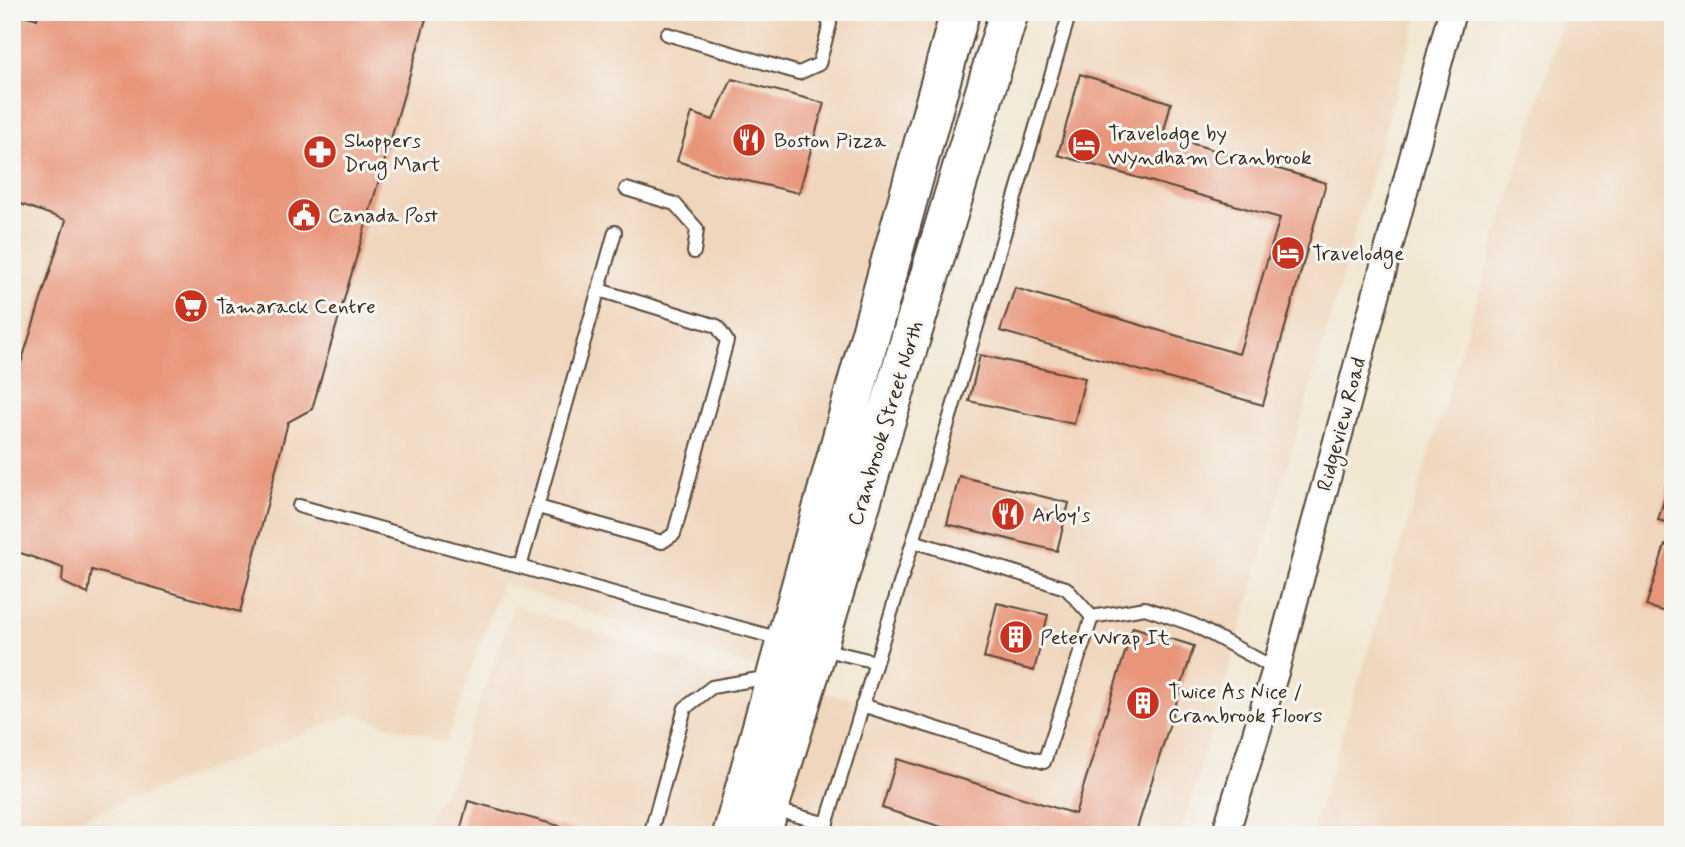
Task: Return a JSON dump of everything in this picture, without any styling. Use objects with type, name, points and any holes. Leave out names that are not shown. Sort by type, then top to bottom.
[{"type":"highway","name":"Cranbrook Street North","points":[[765,821],[798,650],[877,309],[960,12]]},
{"type":"highway","name":"Cranbrook Street North","points":[[732,835],[798,650],[1009,12]]},
{"type":"street","name":"Ridgeview Road","points":[[1225,835],[1276,668],[1452,12]]},
{"type":"lane","points":[[667,34],[799,73],[819,64],[830,24],[823,12]]},
{"type":"lane","points":[[765,821],[825,829],[1070,12]]},
{"type":"lane","points":[[626,189],[674,204],[697,229],[694,253]]},
{"type":"lane","points":[[520,567],[615,232]]},
{"type":"lane","points":[[537,507],[662,542],[674,534],[727,341],[717,326],[599,290]]},
{"type":"lane","points":[[299,506],[520,567],[798,650],[876,662]]},
{"type":"lane","points":[[913,541],[1066,588],[1092,617]]},
{"type":"lane","points":[[1092,617],[1145,608],[1194,625],[1276,668]]},
{"type":"lane","points":[[862,705],[1044,762],[1092,617]]},
{"type":"lane","points":[[650,835],[685,708],[712,687],[798,650]]},
{"type":"shaded area","points":[[12,12],[960,12],[778,676],[502,583],[446,743],[354,714],[38,835],[12,835]]},
{"type":"shaded area","points":[[1067,12],[1419,12],[1181,835],[418,835],[454,775],[514,605],[731,678],[863,700],[908,529]]},
{"type":"shaded area","points":[[1566,12],[1673,12],[1673,835],[1311,835]]},
{"type":"building","name":"Tamarack Centre","points":[[12,12],[37,19],[38,12],[428,12],[312,409],[288,422],[240,612],[92,570],[88,594],[62,582],[63,568],[12,550],[12,392],[66,220],[12,201]]},
{"type":"building","name":"Travelodge","points":[[1080,74],[1171,103],[1163,135],[1326,183],[1263,405],[1000,331],[1015,288],[1239,354],[1280,218],[1058,155]]},
{"type":"building","name":"Boston Pizza","points":[[732,79],[824,103],[799,193],[717,174],[677,161],[692,113],[713,120]]},
{"type":"building","points":[[980,355],[1085,378],[1074,424],[969,401]]},
{"type":"building","points":[[1673,475],[1673,524],[1658,520]]},
{"type":"building","name":"Arby's","points":[[959,476],[1069,503],[1057,551],[947,524]]},
{"type":"building","points":[[1665,545],[1673,547],[1673,614],[1646,606]]},
{"type":"building","name":"Peter Wrap It","points":[[997,603],[1048,615],[1034,671],[984,658]]},
{"type":"building","name":"Twice As Nice / Cranbrook Floors","points":[[1133,627],[1194,646],[1135,835],[967,835],[882,808],[897,759],[1075,814]]},
{"type":"building","points":[[468,801],[589,834],[589,835],[459,835]]},
{"type":"place","name":"Boston Pizza","points":[[749,140]]},
{"type":"place","name":"Travelodge by Wyndham Cranbrook","points":[[1084,145]]},
{"type":"place","name":"Shoppers Drug Mart","points":[[320,152]]},
{"type":"place","name":"Canada Post","points":[[304,215]]},
{"type":"place","name":"Travelodge","points":[[1288,253]]},
{"type":"place","name":"Tamarack Centre","points":[[191,306]]},
{"type":"place","name":"Arby's","points":[[1008,514]]},
{"type":"place","name":"Peter Wrap It","points":[[1016,637]]},
{"type":"place","name":"Twice As Nice / Cranbrook Floors","points":[[1143,703]]}]
